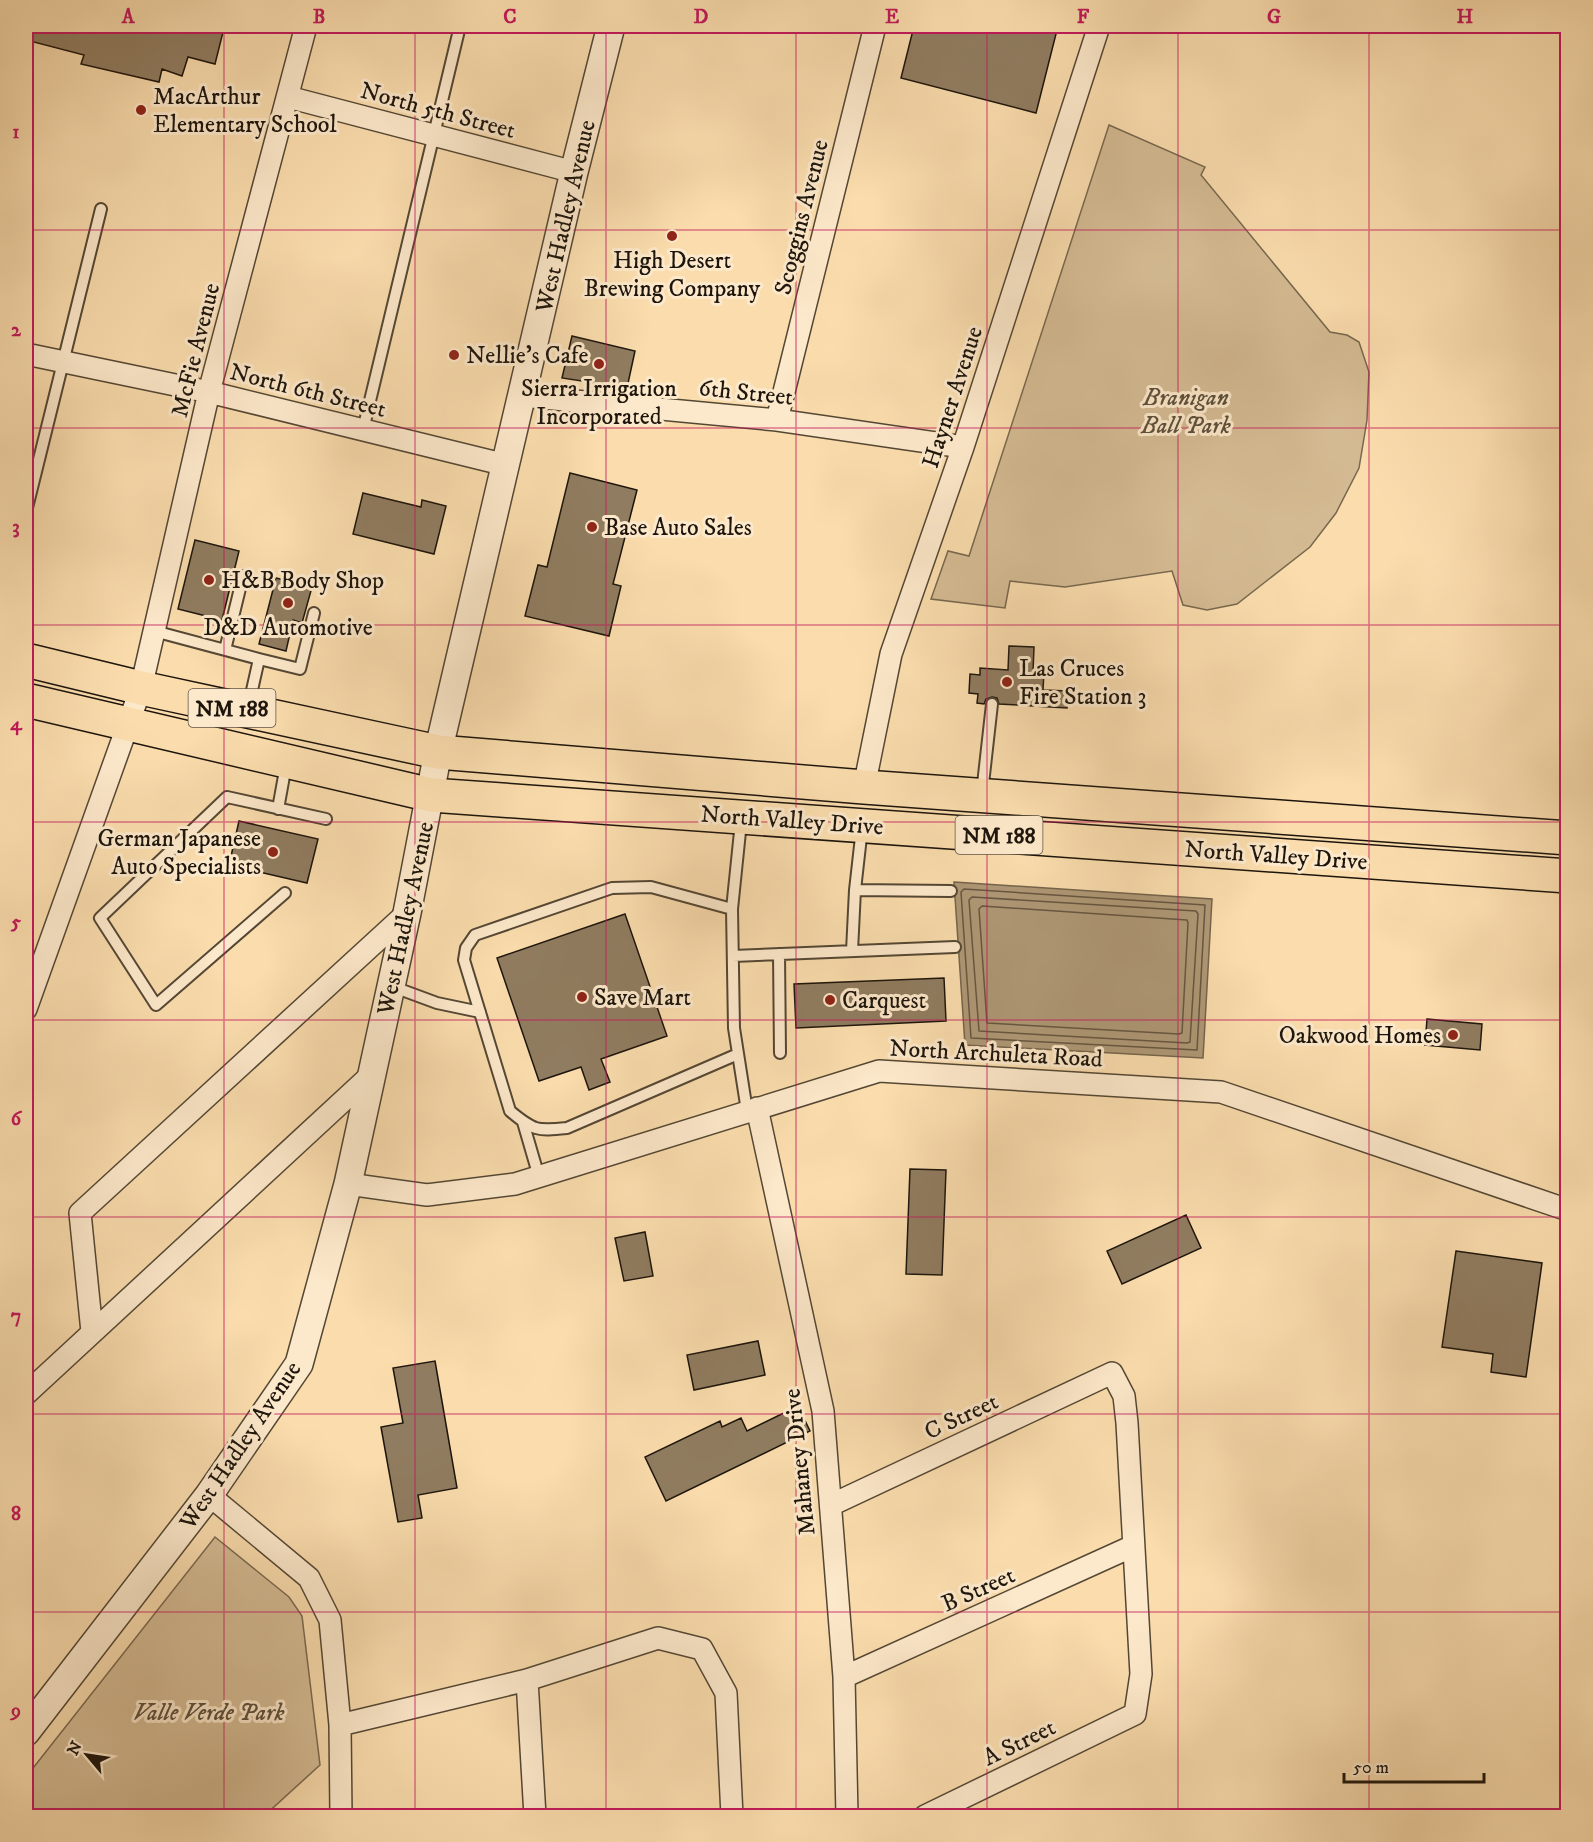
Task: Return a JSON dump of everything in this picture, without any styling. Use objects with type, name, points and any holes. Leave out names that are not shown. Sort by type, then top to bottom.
[{"type":"main road","name":"North Valley Drive","points":[[26,660],[141,688],[438,752],[864,787],[1568,838]]},
{"type":"main road","name":"North Valley Drive","points":[[26,700],[431,795],[1568,876]]},
{"type":"street","name":"McFie Avenue","points":[[26,1009],[141,688],[209,392],[306,26]]},
{"type":"street","name":"West Hadley Avenue","points":[[30,1719],[209,1495],[299,1364],[348,1184],[407,912],[438,752],[574,172],[612,26]]},
{"type":"street","name":"Scoggins Avenue","points":[[777,420],[875,26]]},
{"type":"street","name":"Hayner Avenue","points":[[864,787],[891,654],[963,447],[1099,26]]},
{"type":"street","name":"North 5th Street","points":[[288,97],[574,172]]},
{"type":"street","name":"North 6th Street","points":[[26,354],[209,392],[506,465]]},
{"type":"street","name":"6th Street","points":[[522,396],[777,420],[963,447]]},
{"type":"street","points":[[93,1332],[80,1213],[407,912]]},
{"type":"street","name":"North Archuleta Road","points":[[348,1184],[427,1196],[515,1184],[879,1071],[1221,1092],[1568,1210]]},
{"type":"street","points":[[26,1394],[371,1075]]},
{"type":"street","name":"Mahaney Drive","points":[[752,1109],[823,1411],[844,1677],[847,1816]]},
{"type":"street","name":"C Street","points":[[831,1505],[1112,1373],[1124,1396],[1132,1546]]},
{"type":"street","points":[[209,1495],[309,1578],[330,1620],[340,1725],[341,1816]]},
{"type":"street","name":"B Street","points":[[844,1677],[1132,1546]]},
{"type":"street","name":"A Street","points":[[925,1816],[1135,1714],[1141,1674],[1132,1546]]},
{"type":"street","points":[[340,1725],[527,1680],[658,1638],[702,1649],[726,1693],[732,1816]]},
{"type":"street","points":[[527,1680],[535,1816]]},
{"type":"lane","points":[[363,430],[460,26]]},
{"type":"lane","points":[[26,512],[101,209]]},
{"type":"lane","points":[[225,650],[243,576]]},
{"type":"lane","points":[[154,631],[300,669],[314,613]]},
{"type":"lane","points":[[248,711],[259,659]]},
{"type":"lane","points":[[982,795],[992,704]]},
{"type":"lane","points":[[278,809],[286,762]]},
{"type":"lane","points":[[285,893],[156,1005],[100,918],[227,797],[326,819]]},
{"type":"lane","points":[[742,817],[732,909],[734,1028],[752,1109]]},
{"type":"lane","points":[[852,951],[855,890],[862,825]]},
{"type":"lane","points":[[732,909],[651,887],[612,888],[475,935],[466,948],[464,960],[510,1111],[523,1122],[540,1131],[567,1128],[738,1054]]},
{"type":"lane","points":[[855,890],[951,891]]},
{"type":"lane","points":[[733,956],[954,947]]},
{"type":"lane","points":[[779,954],[780,1053]]},
{"type":"lane","points":[[391,986],[437,1003],[480,1012]]},
{"type":"lane","points":[[523,1122],[539,1176]]},
{"type":"green space","name":"Branigan Ball Park","points":[[1109,125],[1205,167],[1201,175],[1330,332],[1347,335],[1359,342],[1369,372],[1367,420],[1359,468],[1336,513],[1310,547],[1237,604],[1207,610],[1183,605],[1172,571],[1065,587],[1010,581],[1005,608],[931,599],[948,551],[969,556]]},
{"type":"green space","name":"Valle Verde Park","points":[[215,1537],[289,1597],[302,1616],[320,1765],[264,1816],[26,1816],[26,1777]]},
{"type":"water","points":[[954,882],[1212,899],[1203,1058],[965,1045]]},
{"type":"building","points":[[26,26],[199,26],[223,32],[215,64],[188,57],[182,76],[162,69],[159,82],[81,64],[84,55],[26,40]]},
{"type":"building","points":[[914,26],[1058,26],[1036,113],[901,78]]},
{"type":"building","name":"Sierra Irrigation Incorporated","points":[[572,336],[635,351],[627,388],[562,378]]},
{"type":"building","name":"Base Auto Sales","points":[[570,473],[637,490],[613,584],[621,586],[609,636],[525,616],[538,565],[547,567]]},
{"type":"building","points":[[363,493],[421,507],[422,500],[446,506],[434,554],[353,534]]},
{"type":"building","name":"H&B Body Shop","points":[[195,540],[239,551],[222,620],[178,609]]},
{"type":"building","name":"D&D Automotive","points":[[276,578],[312,587],[302,623],[293,620],[286,651],[259,644]]},
{"type":"building","name":"Las Cruces Fire Station 3","points":[[1009,646],[1034,647],[1033,672],[1044,672],[1043,690],[1068,691],[1067,708],[999,704],[997,698],[992,697],[986,699],[984,704],[977,703],[978,694],[969,693],[970,674],[980,675],[980,668],[1008,670]]},
{"type":"building","name":"German Japanese Auto Specialists","points":[[239,821],[318,839],[307,883],[229,865]]},
{"type":"building","name":"Save Mart","points":[[625,914],[667,1036],[601,1059],[610,1082],[589,1090],[581,1067],[539,1081],[497,958]]},
{"type":"building","points":[[944,978],[946,1021],[796,1028],[794,984]]},
{"type":"building","name":"Oakwood Homes","points":[[1427,1019],[1482,1024],[1480,1050],[1425,1045]]},
{"type":"building","points":[[910,1169],[946,1170],[942,1275],[906,1274]]},
{"type":"building","points":[[1186,1215],[1201,1248],[1122,1284],[1107,1251]]},
{"type":"building","points":[[645,1232],[653,1276],[624,1281],[615,1238]]},
{"type":"building","points":[[1456,1251],[1542,1263],[1526,1377],[1491,1372],[1493,1354],[1442,1347]]},
{"type":"building","points":[[758,1341],[765,1375],[694,1390],[687,1355]]},
{"type":"building","points":[[435,1361],[457,1488],[418,1495],[422,1518],[398,1522],[381,1427],[403,1423],[393,1368]]},
{"type":"building","points":[[798,1406],[810,1431],[666,1501],[645,1457],[720,1421],[722,1427],[741,1418],[747,1431]]},
{"type":"place","name":"MacArthur Elementary School","points":[[141,110]]},
{"type":"place","name":"High Desert Brewing Company","points":[[672,236]]},
{"type":"place","name":"Nellie's Cafe","points":[[454,355]]},
{"type":"place","name":"Sierra Irrigation Incorporated","points":[[599,364]]},
{"type":"place","name":"Base Auto Sales","points":[[592,527]]},
{"type":"place","name":"H&B Body Shop","points":[[209,580]]},
{"type":"place","name":"D&D Automotive","points":[[288,603]]},
{"type":"place","name":"Las Cruces Fire Station 3","points":[[1007,682]]},
{"type":"place","name":"German Japanese Auto Specialists","points":[[273,852]]},
{"type":"place","name":"Save Mart","points":[[582,997]]},
{"type":"place","name":"Carquest","points":[[830,1000]]},
{"type":"place","name":"Oakwood Homes","points":[[1453,1035]]}]
